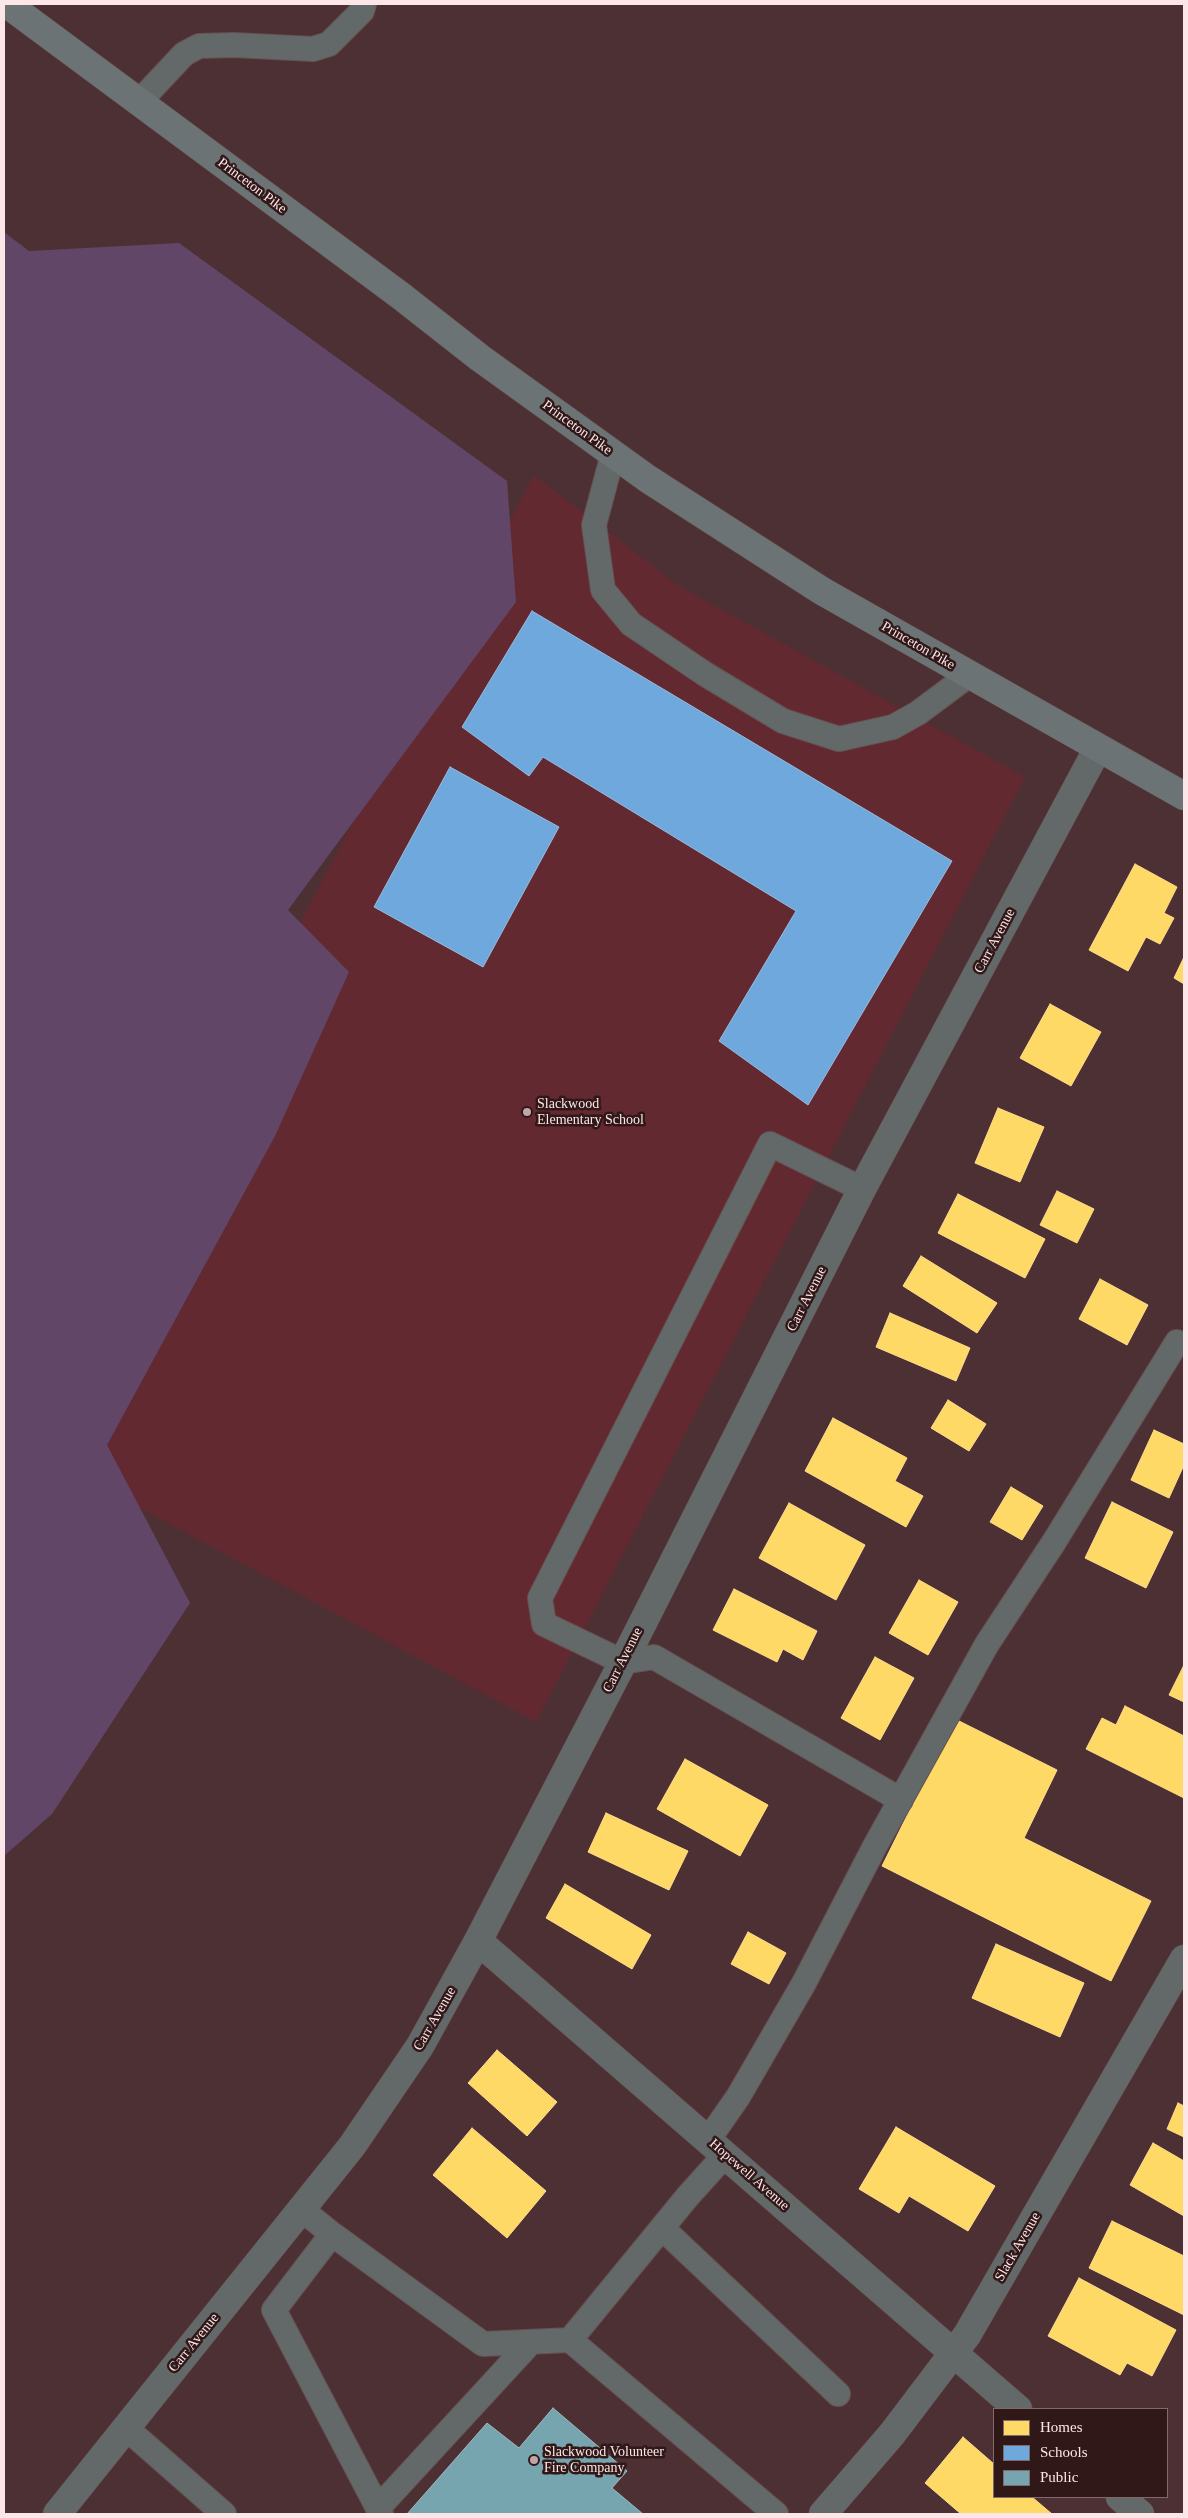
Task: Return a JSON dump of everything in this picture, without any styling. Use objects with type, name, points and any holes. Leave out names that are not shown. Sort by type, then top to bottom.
[{"type":"main road","name":"Princeton Pike","points":[[7,4],[480,358],[613,454],[822,591],[1184,796]]},
{"type":"street","name":"Carr Avenue","points":[[57,2514],[352,2146],[420,2046],[478,1941],[623,1662],[862,1189],[1098,748]]},
{"type":"street","name":"Hopewell Avenue","points":[[478,1941],[1017,2408]]},
{"type":"street","name":"Slack Avenue","points":[[823,2514],[892,2434],[954,2354],[1184,1959]]},
{"type":"street","points":[[1121,2498],[1140,2514]]},
{"type":"lane","points":[[139,102],[184,54],[199,46],[234,45],[314,49],[329,44],[362,11],[364,4]]},
{"type":"lane","points":[[613,454],[594,525],[603,590],[631,624],[705,674],[782,721],[839,739],[893,728],[918,713],[970,675]]},
{"type":"lane","points":[[862,1189],[770,1144],[540,1598],[544,1624],[623,1662],[654,1657],[901,1800]]},
{"type":"lane","points":[[570,2340],[662,2228],[717,2147],[738,2097],[804,1983],[901,1800],[987,1644],[1054,1542],[1177,1342]]},
{"type":"lane","points":[[301,2209],[332,2234],[483,2344],[570,2340],[776,2514]]},
{"type":"lane","points":[[662,2228],[838,2394]]},
{"type":"lane","points":[[332,2234],[274,2310],[379,2511],[531,2342]]},
{"type":"lane","points":[[126,2428],[224,2514]]},
{"type":"shaded area","points":[[4,232],[29,251],[179,243],[507,481],[516,602],[288,910],[349,972],[275,1136],[107,1445],[190,1603],[52,1814],[4,1856]]},
{"type":"shaded area","name":"Slackwood Elementary School","points":[[534,475],[679,586],[1025,777],[536,1722],[27,1447]]},
{"type":"building: Homes","points":[[1135,864],[1177,887],[1164,913],[1174,918],[1160,944],[1146,937],[1128,971],[1089,950]]},
{"type":"building: Homes","points":[[1184,957],[1184,984],[1174,978]]},
{"type":"building: Homes","points":[[1050,1004],[1101,1032],[1071,1086],[1020,1058]]},
{"type":"building: Homes","points":[[998,1108],[1044,1127],[1020,1182],[975,1163]]},
{"type":"building: Homes","points":[[1057,1191],[1094,1209],[1077,1243],[1040,1225]]},
{"type":"building: Homes","points":[[958,1194],[1045,1239],[1025,1278],[938,1233]]},
{"type":"building: Homes","points":[[921,1256],[997,1303],[977,1333],[903,1286]]},
{"type":"building: Homes","points":[[1100,1279],[1148,1305],[1127,1345],[1079,1319]]},
{"type":"building: Homes","points":[[890,1313],[970,1348],[956,1381],[876,1347]]},
{"type":"building: Homes","points":[[948,1400],[986,1424],[969,1451],[931,1428]]},
{"type":"building: Homes","points":[[833,1418],[907,1458],[895,1481],[923,1496],[906,1527],[805,1471]]},
{"type":"building: Homes","points":[[1154,1430],[1184,1444],[1184,1465],[1169,1498],[1131,1480]]},
{"type":"building: Homes","points":[[1011,1487],[1043,1506],[1022,1540],[990,1522]]},
{"type":"building: Homes","points":[[1112,1502],[1173,1532],[1146,1588],[1085,1558]]},
{"type":"building: Homes","points":[[789,1503],[865,1545],[836,1600],[759,1558]]},
{"type":"building: Homes","points":[[919,1580],[958,1602],[928,1655],[889,1633]]},
{"type":"building: Homes","points":[[734,1589],[817,1631],[803,1660],[783,1649],[777,1662],[713,1630]]},
{"type":"building: Homes","points":[[875,1657],[914,1678],[880,1740],[841,1718]]},
{"type":"building: Homes","points":[[1184,1668],[1184,1702],[1169,1695]]},
{"type":"building: Homes","points":[[1125,1706],[1184,1736],[1184,1798],[1086,1749],[1102,1718],[1116,1725]]},
{"type":"building: Homes","points":[[955,1719],[1057,1770],[1024,1838],[1151,1901],[1111,1981],[882,1866]]},
{"type":"building: Homes","points":[[685,1759],[768,1805],[740,1856],[657,1809]]},
{"type":"building: Homes","points":[[606,1813],[688,1851],[669,1890],[588,1852]]},
{"type":"building: Homes","points":[[565,1884],[651,1935],[632,1969],[546,1918]]},
{"type":"building: Homes","points":[[748,1932],[786,1953],[769,1984],[731,1964]]},
{"type":"building: Homes","points":[[996,1944],[1084,1983],[1060,2037],[972,1998]]},
{"type":"building: Homes","points":[[497,2050],[557,2102],[527,2136],[468,2083]]},
{"type":"building: Homes","points":[[1178,2103],[1184,2106],[1184,2137],[1167,2129]]},
{"type":"building: Homes","points":[[896,2127],[995,2186],[968,2231],[909,2196],[899,2213],[859,2189]]},
{"type":"building: Homes","points":[[472,2128],[546,2191],[507,2238],[433,2175]]},
{"type":"building: Homes","points":[[1153,2143],[1184,2161],[1184,2216],[1130,2185]]},
{"type":"building: Homes","points":[[1112,2221],[1184,2256],[1184,2315],[1089,2268]]},
{"type":"building: Homes","points":[[1079,2278],[1176,2330],[1152,2376],[1127,2363],[1120,2375],[1048,2336]]},
{"type":"building: Homes","points":[[963,2437],[993,2463],[993,2498],[1033,2498],[1052,2514],[961,2514],[925,2483]]},
{"type":"building: Schools","points":[[532,611],[952,861],[808,1105],[719,1041],[796,911],[543,757],[529,776],[462,727]]},
{"type":"building: Schools","points":[[450,767],[559,827],[483,967],[374,907]]},
{"type":"building: Public","name":"Slackwood Volunteer Fire Company","points":[[553,2408],[627,2471],[612,2488],[643,2514],[407,2514],[487,2423],[519,2448]]},
{"type":"place","name":"Slackwood Elementary School","points":[[527,1112]]},
{"type":"place","name":"Slackwood Volunteer Fire Company","points":[[534,2460]]}]
